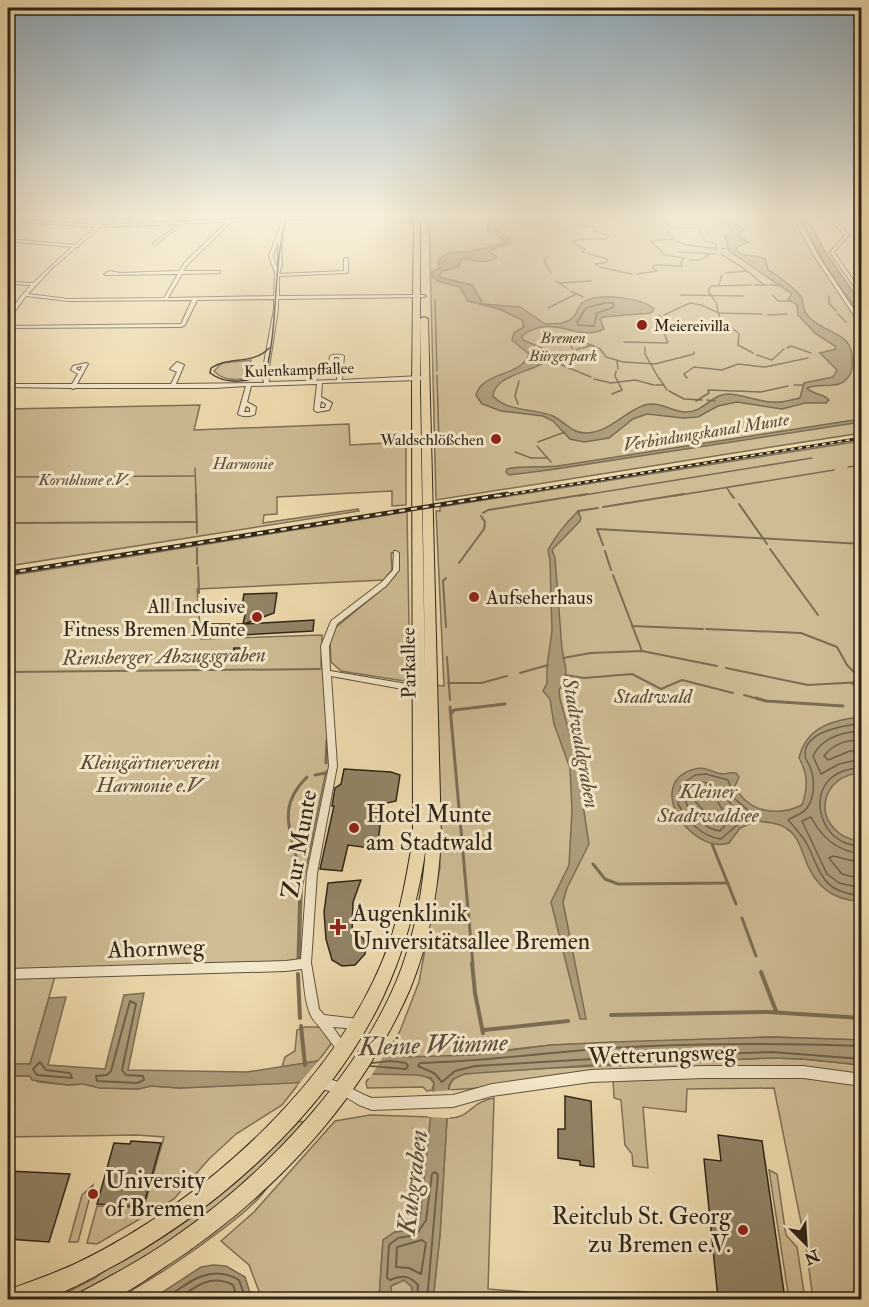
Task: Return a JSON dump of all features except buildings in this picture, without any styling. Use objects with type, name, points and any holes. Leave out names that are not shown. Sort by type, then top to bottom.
[{"type":"main road","name":"Parkallee","points":[[8,1299],[41,1290],[70,1278],[120,1251],[176,1216],[267,1142],[320,1084],[344,1050],[390,964],[403,927],[416,876],[420,838],[420,277]]},
{"type":"main road","name":"Parkallee","points":[[86,1299],[148,1265],[182,1243],[240,1199],[302,1138],[371,1046],[404,984],[419,935],[432,872],[434,838],[420,378]]},
{"type":"street","points":[[42,277],[11,311],[8,325],[181,326],[195,299]]},
{"type":"street","points":[[165,299],[176,277]]},
{"type":"street","points":[[260,384],[265,374],[278,277]]},
{"type":"street","points":[[830,277],[861,326]]},
{"type":"street","points":[[848,277],[861,297]]},
{"type":"street","points":[[8,283],[34,284]]},
{"type":"street","points":[[24,295],[56,300],[420,296]]},
{"type":"street","points":[[339,382],[340,365]]},
{"type":"street","points":[[173,386],[179,371]]},
{"type":"street","points":[[73,387],[80,373]]},
{"type":"street","points":[[265,374],[267,384]]},
{"type":"street","name":"Kulenkampffallee","points":[[8,386],[249,385],[420,378]]},
{"type":"street","points":[[319,398],[320,382]]},
{"type":"street","points":[[244,403],[249,385]]},
{"type":"street","name":"Zur Munte","points":[[344,1050],[319,1020],[310,999],[306,963],[312,873],[333,766],[325,646],[334,623],[384,584],[396,570],[396,553]]},
{"type":"street","points":[[328,673],[419,689]]},
{"type":"street","name":"Ahornweg","points":[[8,974],[286,966],[306,963]]},
{"type":"street","points":[[319,1020],[359,1024]]},
{"type":"street","name":"Wetterungsweg","points":[[320,1084],[344,1084],[363,1101],[372,1104],[453,1101],[492,1090],[591,1076],[702,1072],[802,1072],[861,1080]]},
{"type":"green space","name":"Bremen Bürgerpark","points":[[431,277],[836,277],[853,305],[861,312],[861,433],[436,500]]},
{"type":"green space","points":[[251,360],[248,370],[256,373],[255,377],[228,379],[214,371],[222,363]]},
{"type":"green space","name":"Kornblume e.V.","points":[[200,405],[194,430],[349,424],[350,445],[406,442],[406,505],[392,506],[392,491],[277,497],[277,514],[264,515],[263,523],[358,509],[359,511],[8,566],[8,409]]},
{"type":"green space","name":"Stadtwald","points":[[861,441],[861,1040],[772,1037],[551,1045],[445,1057],[384,1056],[400,1031],[419,982],[440,867],[434,685],[444,686],[436,511],[440,511],[440,507]]},
{"type":"green space","name":"Kleingärtnerverein Harmonie e.V","points":[[407,512],[409,625],[407,676],[404,681],[341,671],[331,662],[330,641],[335,628],[386,586],[398,571],[398,553],[391,553],[392,570],[384,580],[197,589],[201,639],[322,635],[321,666],[326,676],[330,770],[326,771],[302,888],[300,959],[295,962],[57,969],[30,1064],[8,1064],[8,576]]},
{"type":"green space","points":[[305,1027],[322,1027],[333,1037],[331,1044],[318,1061],[282,1067],[285,1057],[295,1051],[297,1030]]},
{"type":"green space","points":[[772,1058],[861,1065],[861,1299],[813,1299],[806,1247],[774,1088],[687,1089],[686,1112],[643,1107],[648,1168],[633,1166],[632,1154],[625,1145],[621,1100],[614,1098],[613,1079],[449,1090],[454,1079],[459,1076],[492,1071]]},
{"type":"green space","points":[[372,1074],[422,1075],[434,1083],[432,1090],[427,1091],[423,1087],[367,1088],[366,1082]]},
{"type":"green space","points":[[8,1076],[30,1076],[38,1082],[68,1085],[83,1084],[100,1088],[138,1089],[151,1086],[180,1088],[300,1082],[282,1105],[236,1134],[209,1159],[174,1199],[97,1244],[87,1243],[97,1206],[144,1208],[164,1137],[137,1135],[8,1137]]},
{"type":"green space","points":[[494,1098],[488,1289],[623,1299],[433,1300],[440,1235],[447,1118],[461,1116],[479,1103]]},
{"type":"green space","points":[[370,1115],[431,1117],[420,1219],[413,1230],[395,1232],[383,1240],[379,1299],[262,1299],[249,1265],[221,1241],[254,1212],[335,1121]]},
{"type":"green space","points":[[295,1121],[307,1122],[237,1192],[135,1266],[68,1299],[52,1300],[95,1278]]},
{"type":"green space","points":[[769,1170],[777,1174],[786,1235],[797,1247],[805,1299],[789,1299]]},
{"type":"green space","points":[[93,1185],[78,1242],[69,1242],[82,1195]]},
{"type":"green space","points":[[267,1186],[245,1211],[200,1246],[130,1291],[115,1299],[104,1300]]},
{"type":"green space","points":[[404,1280],[412,1287],[411,1299],[392,1299],[391,1286]]},
{"type":"water","points":[[433,277],[472,285],[483,304],[520,307],[545,324],[562,323],[569,320],[582,303],[598,298],[619,297],[639,301],[654,309],[651,313],[603,317],[600,319],[604,329],[594,332],[584,333],[544,327],[533,329],[522,336],[523,340],[549,351],[550,357],[536,367],[501,382],[495,388],[493,396],[506,405],[546,413],[580,432],[601,430],[635,409],[648,404],[686,412],[703,407],[716,397],[727,394],[767,402],[783,402],[800,398],[804,383],[833,377],[837,370],[820,353],[836,349],[835,346],[816,334],[798,315],[797,305],[788,299],[792,294],[767,277],[779,277],[787,283],[802,299],[809,317],[846,340],[852,355],[852,369],[844,381],[839,384],[807,388],[827,398],[829,400],[826,403],[805,403],[782,409],[737,402],[718,406],[698,417],[683,418],[647,414],[633,419],[609,438],[584,442],[570,439],[553,421],[543,416],[501,411],[482,404],[476,395],[480,387],[519,367],[529,354],[512,340],[514,333],[524,327],[522,320],[499,309],[468,301],[460,287],[438,281]]},
{"type":"water","points":[[834,277],[843,277],[861,303],[861,312],[852,303]]},
{"type":"water","points":[[861,419],[861,422],[549,470],[509,475],[506,472],[507,469],[513,468],[558,466]]},
{"type":"water","points":[[578,511],[580,521],[552,550],[555,558],[562,649],[566,670],[565,681],[559,690],[560,699],[575,753],[589,844],[567,888],[563,902],[586,1019],[580,1019],[551,902],[569,865],[572,810],[570,768],[554,724],[550,699],[543,691],[547,683],[552,631],[548,550],[554,539]]},
{"type":"water","name":"Kleiner Stadtwaldsee","points":[[861,718],[861,773],[849,775],[832,787],[825,805],[831,824],[839,833],[861,842],[861,901],[841,898],[825,889],[812,874],[796,838],[784,827],[756,821],[740,828],[729,843],[714,844],[700,838],[687,828],[678,815],[673,801],[673,788],[680,776],[699,768],[722,774],[736,773],[739,777],[735,786],[740,795],[755,807],[783,811],[802,805],[806,781],[799,758],[806,741],[825,725]]},
{"type":"water","points":[[144,993],[128,1070],[247,1072],[318,1061],[390,1055],[407,1057],[473,1055],[551,1045],[772,1037],[862,1040],[861,1065],[772,1058],[593,1065],[464,1074],[453,1079],[449,1085],[440,1235],[433,1300],[411,1299],[412,1287],[404,1280],[391,1286],[392,1299],[379,1299],[383,1240],[395,1232],[413,1230],[420,1219],[434,1083],[431,1078],[418,1075],[372,1074],[294,1083],[180,1088],[151,1086],[138,1089],[100,1088],[83,1084],[68,1085],[32,1080],[30,1076],[8,1076],[8,1064],[30,1064],[49,998],[66,997],[48,1065],[105,1069],[124,995]]},
{"type":"water","points":[[226,1266],[245,1277],[252,1299],[152,1299],[201,1267]]},
{"type":"pier","points":[[386,1052],[370,1078],[297,1086],[321,1058]]},
{"type":"pier","points":[[452,1090],[450,1118],[428,1117],[430,1092]]},
{"type":"waterway","points":[[719,285],[721,277]]},
{"type":"waterway","points":[[754,277],[764,285]]},
{"type":"waterway","points":[[559,283],[591,281]]},
{"type":"waterway","points":[[559,283],[568,289]]},
{"type":"waterway","points":[[857,283],[861,288]]},
{"type":"waterway","points":[[711,295],[708,291],[711,286],[751,285]]},
{"type":"waterway","points":[[754,285],[764,285]]},
{"type":"waterway","points":[[770,285],[780,285]]},
{"type":"waterway","points":[[571,291],[583,297]]},
{"type":"waterway","points":[[548,308],[576,294]]},
{"type":"waterway","points":[[681,295],[711,295]]},
{"type":"waterway","points":[[711,295],[743,296]]},
{"type":"waterway","points":[[711,295],[715,301]]},
{"type":"waterway","points":[[773,295],[778,301],[791,301]]},
{"type":"waterway","points":[[829,296],[829,303],[836,311]]},
{"type":"waterway","points":[[435,299],[437,371]]},
{"type":"waterway","points":[[716,302],[719,313]]},
{"type":"waterway","points":[[664,315],[690,303],[719,313]]},
{"type":"waterway","points":[[719,313],[762,314]]},
{"type":"waterway","points":[[719,313],[720,319],[738,333]]},
{"type":"waterway","points":[[768,315],[787,314]]},
{"type":"waterway","points":[[838,314],[846,322]]},
{"type":"waterway","points":[[624,342],[668,343],[663,331],[666,328],[661,324],[664,320],[659,315]]},
{"type":"waterway","points":[[739,334],[738,345],[753,353]]},
{"type":"waterway","points":[[573,351],[570,342],[576,340]]},
{"type":"waterway","points":[[579,340],[591,345]]},
{"type":"waterway","points":[[583,348],[591,345]]},
{"type":"waterway","points":[[591,345],[600,349],[606,357],[623,362],[650,364]]},
{"type":"waterway","points":[[787,348],[791,346],[811,353]]},
{"type":"waterway","points":[[645,347],[645,354],[650,364]]},
{"type":"waterway","points":[[573,351],[581,348]]},
{"type":"waterway","points":[[757,355],[772,360],[784,349]]},
{"type":"waterway","points":[[569,358],[576,354],[573,351]]},
{"type":"waterway","points":[[650,364],[694,354],[694,352]]},
{"type":"waterway","points":[[687,378],[684,374],[694,367],[722,370],[738,364],[765,367],[808,358]]},
{"type":"waterway","points":[[617,361],[618,369]]},
{"type":"waterway","points":[[557,363],[591,377]]},
{"type":"waterway","points":[[650,364],[658,377]]},
{"type":"waterway","points":[[616,371],[615,376],[618,382]]},
{"type":"waterway","points":[[437,375],[439,442]]},
{"type":"waterway","points":[[659,378],[664,385]]},
{"type":"waterway","points":[[594,379],[618,382]]},
{"type":"waterway","points":[[618,382],[635,380],[654,385]]},
{"type":"waterway","points":[[518,404],[515,396],[519,381]]},
{"type":"waterway","points":[[612,394],[622,390],[618,382]]},
{"type":"waterway","points":[[656,385],[664,385]]},
{"type":"waterway","points":[[664,385],[667,390]]},
{"type":"waterway","points":[[794,385],[803,385]]},
{"type":"waterway","points":[[698,400],[709,393],[708,390],[761,392],[788,386]]},
{"type":"waterway","points":[[669,391],[684,399],[698,400]]},
{"type":"waterway","points":[[698,400],[702,400]]},
{"type":"waterway","points":[[707,400],[715,401]]},
{"type":"waterway","points":[[538,442],[565,432]]},
{"type":"waterway","points":[[537,446],[548,458]]},
{"type":"waterway","points":[[515,452],[531,458],[548,458]]},
{"type":"waterway","points":[[548,458],[551,462]]},
{"type":"waterway","points":[[578,496],[812,458]]},
{"type":"waterway","points":[[848,467],[862,465]]},
{"type":"waterway","points":[[195,468],[196,496]]},
{"type":"waterway","points":[[674,496],[834,470]]},
{"type":"waterway","points":[[8,477],[195,476]]},
{"type":"waterway","points":[[727,488],[732,496]]},
{"type":"waterway","points":[[196,494],[197,522]]},
{"type":"waterway","points":[[483,513],[488,510],[587,494]]},
{"type":"waterway","points":[[603,507],[684,494]]},
{"type":"waterway","points":[[731,494],[734,498]]},
{"type":"waterway","points":[[739,504],[763,538]]},
{"type":"waterway","points":[[579,514],[578,511],[598,508]]},
{"type":"waterway","points":[[459,563],[484,529],[485,522],[481,516]]},
{"type":"waterway","points":[[8,523],[197,522]]},
{"type":"waterway","points":[[197,522],[197,533]]},
{"type":"waterway","points":[[603,545],[597,529],[763,538]]},
{"type":"waterway","points":[[763,538],[862,544]]},
{"type":"waterway","points":[[763,538],[767,544]]},
{"type":"waterway","points":[[197,548],[197,564]]},
{"type":"waterway","points":[[770,549],[818,615]]},
{"type":"waterway","points":[[605,551],[611,570]]},
{"type":"waterway","points":[[198,567],[199,593]]},
{"type":"waterway","points":[[613,575],[632,626]]},
{"type":"waterway","points":[[446,578],[443,581],[446,627]]},
{"type":"waterway","points":[[632,626],[703,629]]},
{"type":"waterway","points":[[632,626],[642,651]]},
{"type":"waterway","points":[[706,629],[801,633],[837,647],[847,665],[862,680]]},
{"type":"waterway","points":[[563,658],[591,653],[642,651]]},
{"type":"waterway","points":[[642,651],[717,666]]},
{"type":"waterway","points":[[447,657],[449,683]]},
{"type":"waterway","points":[[520,673],[548,665]]},
{"type":"waterway","points":[[726,668],[808,685],[862,682]]},
{"type":"waterway","name":"Riensberger Abzugsgraben","points":[[8,672],[320,669]]},
{"type":"waterway","name":"Stadtwaldgraben","points":[[565,675],[584,678],[632,674],[661,689],[682,680],[733,693]]},
{"type":"waterway","points":[[449,683],[481,683],[507,676]]},
{"type":"waterway","points":[[449,683],[450,700]]},
{"type":"waterway","points":[[851,683],[862,688]]},
{"type":"waterway","points":[[744,695],[762,700]]},
{"type":"waterway","points":[[756,698],[766,701],[843,706]]},
{"type":"waterway","points":[[451,714],[454,710],[505,704]]},
{"type":"waterway","points":[[450,707],[473,965]]},
{"type":"waterway","name":"Riensberger Abzugsgraben","points":[[326,763],[327,740]]},
{"type":"waterway","name":"Riensberger Abzugsgraben","points":[[315,775],[326,773]]},
{"type":"waterway","name":"Riensberger Abzugsgraben","points":[[300,878],[288,813],[296,789],[307,777]]},
{"type":"waterway","points":[[712,844],[728,883]]},
{"type":"waterway","points":[[593,864],[605,879],[618,884],[728,883]]},
{"type":"waterway","points":[[728,883],[736,904]]},
{"type":"waterway","name":"Riensberger Abzugsgraben","points":[[298,959],[300,886]]},
{"type":"waterway","points":[[742,918],[756,956]]},
{"type":"waterway","name":"Kleine Wümme","points":[[472,963],[483,1033]]},
{"type":"waterway","points":[[761,972],[776,1011]]},
{"type":"waterway","name":"Riensberger Abzugsgraben","points":[[298,974],[300,1018]]},
{"type":"waterway","points":[[611,1015],[768,1012],[862,1018]]},
{"type":"waterway","name":"Kleine Wümme","points":[[484,1030],[568,1021]]},
{"type":"waterway","name":"Riensberger Abzugsgraben","points":[[301,1026],[305,1065]]},
{"type":"tram line","points":[[269,348],[256,357],[218,364],[211,368],[210,373],[216,377],[238,381],[260,376],[266,372],[273,333],[277,277]]},
{"type":"railway","points":[[498,496],[862,438]]},
{"type":"railway","points":[[8,573],[507,494]]},
{"type":"place","name":"Meiereivilla","points":[[642,325]]},
{"type":"place","name":"Waldschlößchen","points":[[496,439]]},
{"type":"place","name":"Aufseherhaus","points":[[474,597]]},
{"type":"place","name":"All Inclusive Fitness Bremen Munte","points":[[257,617]]},
{"type":"place","name":"Hotel Munte am Stadtwald","points":[[354,828]]},
{"type":"place","name":"Augenklinik Universitätsallee Bremen","points":[[338,927]]},
{"type":"place","name":"University of Bremen","points":[[93,1194]]},
{"type":"place","name":"Reitclub St. Georg zu Bremen e.V.","points":[[743,1230]]},
{"type":"water label","name":"Verbindungskanal Munte","points":[[706,432]]},
{"type":"water label","name":"Kuhgraben","points":[[412,1182]]},
{"type":"park label","name":"Harmonie","points":[[243,463]]}]
